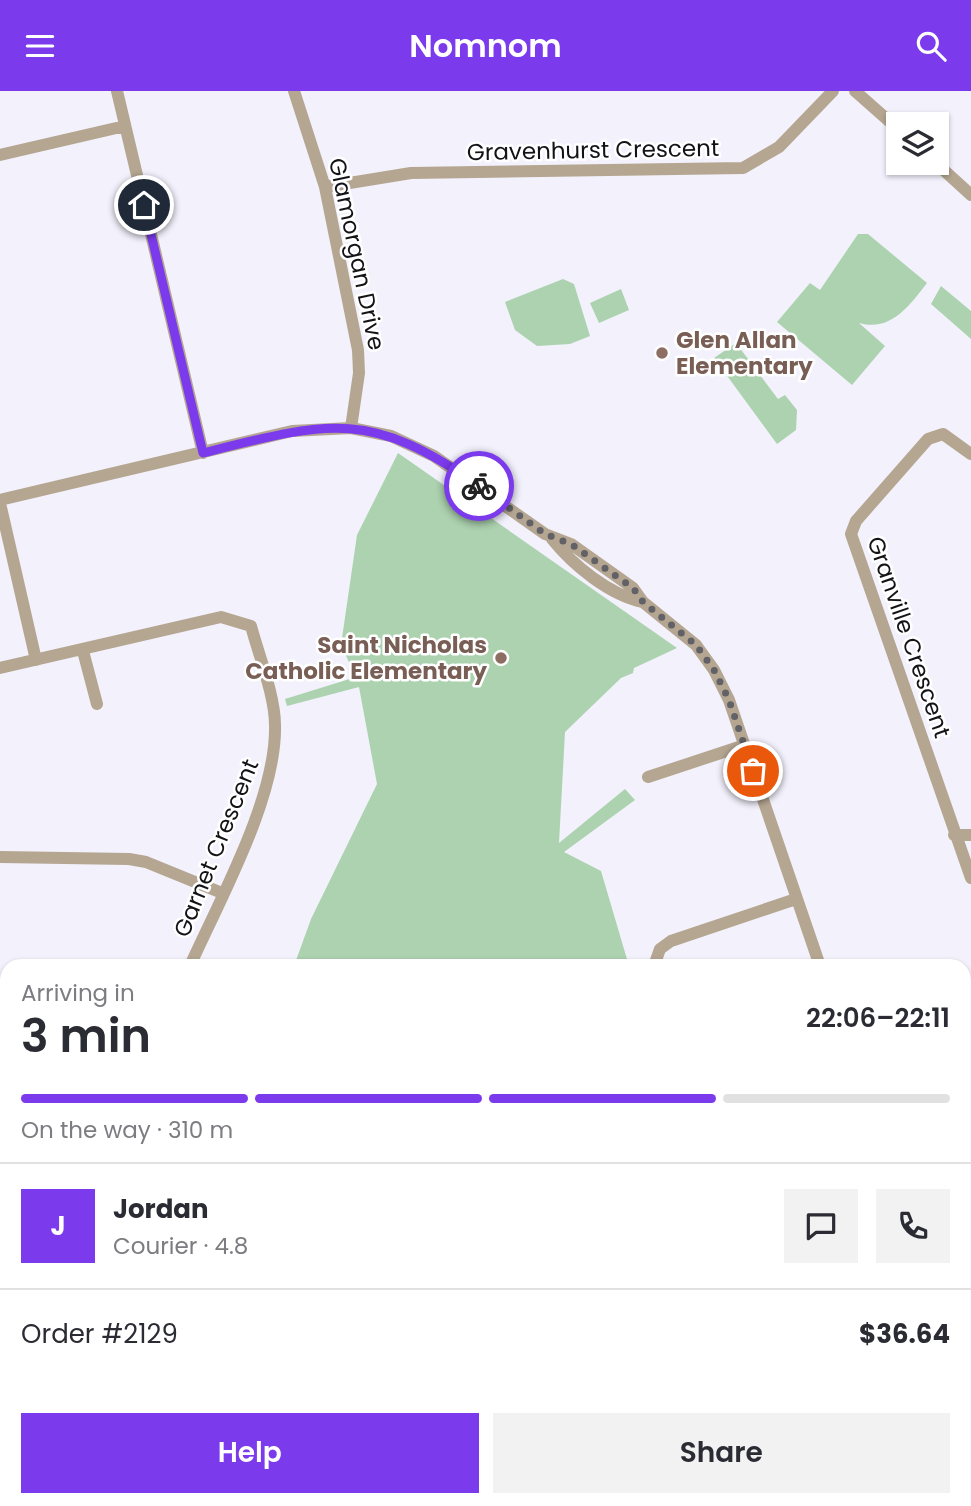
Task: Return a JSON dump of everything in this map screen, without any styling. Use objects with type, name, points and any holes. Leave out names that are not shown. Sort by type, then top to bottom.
[{"type":"street","points":[[117,91],[203,453]]},
{"type":"street","name":"Glamorgan Drive","points":[[294,91],[325,187],[358,349],[359,373],[351,428]]},
{"type":"street","name":"Gravenhurst Crescent","points":[[325,187],[411,173],[743,168],[779,147],[833,91]]},
{"type":"street","points":[[855,91],[886,118]]},
{"type":"street","points":[[0,155],[125,126]]},
{"type":"street","points":[[949,175],[971,194]]},
{"type":"street","points":[[36,660],[0,502],[292,431],[351,428],[391,436],[434,456],[552,538],[571,544],[633,588],[643,602],[696,645],[714,670],[729,700],[817,959]]},
{"type":"street","name":"Granville Crescent","points":[[971,454],[943,434],[928,439],[856,521],[851,534],[971,878]]},
{"type":"street","name":"Garnet Crescent","points":[[0,669],[220,617],[251,626],[275,721],[275,759],[249,832],[193,959]]},
{"type":"street","points":[[83,651],[97,704]]},
{"type":"street","points":[[648,777],[745,745]]},
{"type":"street","points":[[954,835],[971,835]]},
{"type":"street","points":[[0,857],[129,859],[146,862],[222,893]]},
{"type":"street","points":[[656,959],[660,949],[671,941],[796,899]]},
{"type":"green space","points":[[858,234],[868,234],[927,283],[906,308],[890,320],[881,324],[859,323],[885,346],[852,385],[777,322],[810,283],[820,290]]},
{"type":"green space","points":[[563,279],[574,284],[590,336],[570,344],[537,346],[515,330],[505,302]]},
{"type":"green space","points":[[941,286],[971,311],[971,339],[931,304]]},
{"type":"green space","points":[[621,289],[629,310],[599,323],[590,303]]},
{"type":"green space","points":[[736,343],[778,399],[785,395],[797,410],[796,430],[777,444],[714,358]]},
{"type":"green space","name":"Saint Nicholas Catholic Elementary","points":[[398,453],[677,648],[634,668],[633,673],[621,678],[565,732],[559,843],[625,789],[635,800],[564,852],[601,871],[627,959],[297,959],[311,919],[377,784],[359,687],[287,706],[285,699],[356,677],[341,645],[357,535]]},
{"type":"way so far","points":[[479,486],[545,534],[571,544],[633,588],[643,602],[696,645],[714,670],[729,700],[753,771]]},
{"type":"place","name":"Glen Allan Elementary","points":[[662,353]]},
{"type":"place","name":"Saint Nicholas Catholic Elementary","points":[[501,658]]},
{"type":"route","points":[[144,205],[203,453],[292,431],[351,428],[391,436],[419,448],[479,486]]}]
